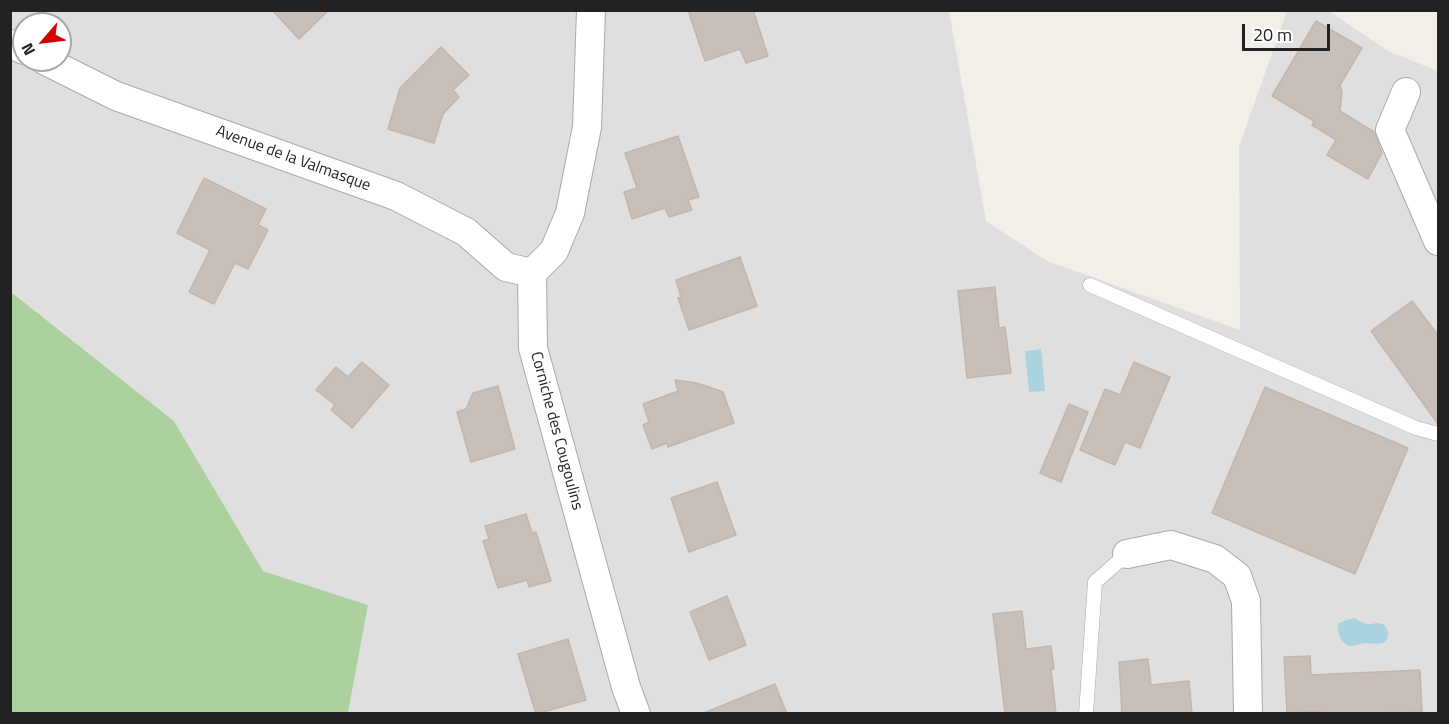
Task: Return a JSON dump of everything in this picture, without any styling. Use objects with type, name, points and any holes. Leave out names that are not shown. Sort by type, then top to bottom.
[{"type":"street","points":[[532,273],[554,251],[570,213],[587,127],[591,10]]},
{"type":"street","name":"Avenue de la Valmasque","points":[[68,72],[116,96],[396,196],[466,232],[506,267],[532,273]]},
{"type":"street","points":[[1406,93],[1390,130],[1438,241]]},
{"type":"street","name":"Corniche des Cougoulins","points":[[532,273],[533,348],[626,687],[636,714]]},
{"type":"street","points":[[1127,554],[1172,545],[1215,559],[1237,576],[1246,601],[1248,714]]},
{"type":"lane","points":[[1090,285],[1405,423],[1438,434]]},
{"type":"lane","points":[[1086,714],[1095,582],[1127,554]]},
{"type":"shaded area","points":[[10,11],[949,11],[986,221],[1047,261],[1240,330],[1239,147],[1287,11],[1329,11],[1388,51],[1438,71],[1438,713],[348,713],[368,605],[263,571],[174,421],[11,291]]},
{"type":"green space","points":[[10,291],[174,421],[263,571],[368,605],[348,713],[11,713]]},
{"type":"water","points":[[1041,349],[1045,391],[1029,392],[1025,351]]},
{"type":"water","points":[[1354,618],[1367,624],[1383,624],[1388,632],[1386,641],[1380,644],[1365,643],[1352,646],[1345,644],[1339,635],[1338,624]]},
{"type":"building","points":[[272,10],[329,10],[299,39]]},
{"type":"building","points":[[688,10],[753,10],[768,56],[746,63],[740,49],[705,61]]},
{"type":"building","points":[[1316,21],[1362,48],[1340,85],[1342,92],[1340,111],[1374,132],[1382,153],[1368,179],[1327,155],[1336,140],[1312,125],[1314,121],[1272,96]]},
{"type":"building","points":[[441,47],[469,75],[453,90],[459,97],[443,114],[434,143],[388,129],[400,88]]},
{"type":"building","points":[[678,136],[699,197],[688,200],[692,210],[669,217],[665,208],[632,219],[624,192],[637,188],[625,153]]},
{"type":"building","points":[[204,178],[266,209],[258,225],[268,230],[248,269],[235,263],[214,304],[189,292],[210,250],[177,233]]},
{"type":"building","points":[[740,257],[757,306],[689,330],[678,298],[681,297],[676,280]]},
{"type":"building","points":[[995,287],[999,328],[1005,327],[1011,373],[967,378],[958,291]]},
{"type":"building","points":[[1412,301],[1438,335],[1438,424],[1371,331]]},
{"type":"building","points":[[362,362],[389,385],[352,428],[331,410],[335,405],[316,390],[336,367],[348,377]]},
{"type":"building","points":[[1134,362],[1170,377],[1140,448],[1125,442],[1115,465],[1080,450],[1105,389],[1120,395]]},
{"type":"building","points":[[675,380],[697,383],[723,392],[734,423],[668,447],[667,443],[652,449],[643,425],[649,422],[643,404],[678,391]]},
{"type":"building","points":[[498,386],[515,449],[471,462],[457,412],[466,409],[473,393]]},
{"type":"building","points":[[1265,387],[1408,448],[1355,574],[1212,513]]},
{"type":"building","points":[[1069,404],[1088,412],[1061,482],[1040,473]]},
{"type":"building","points":[[717,482],[736,535],[689,552],[671,498]]},
{"type":"building","points":[[526,514],[532,533],[536,532],[551,581],[529,587],[527,580],[498,588],[483,541],[489,539],[485,526]]},
{"type":"building","points":[[727,596],[746,645],[709,660],[690,612]]},
{"type":"building","points":[[1022,611],[1026,649],[1051,646],[1056,714],[1005,714],[993,614]]},
{"type":"building","points":[[568,639],[586,700],[536,714],[518,654]]},
{"type":"building","points":[[1310,656],[1311,675],[1420,670],[1422,712],[1287,713],[1284,657]]},
{"type":"building","points":[[1148,659],[1151,685],[1189,681],[1192,714],[1122,714],[1119,662]]},
{"type":"building","points":[[775,684],[787,714],[704,714],[704,713]]}]
